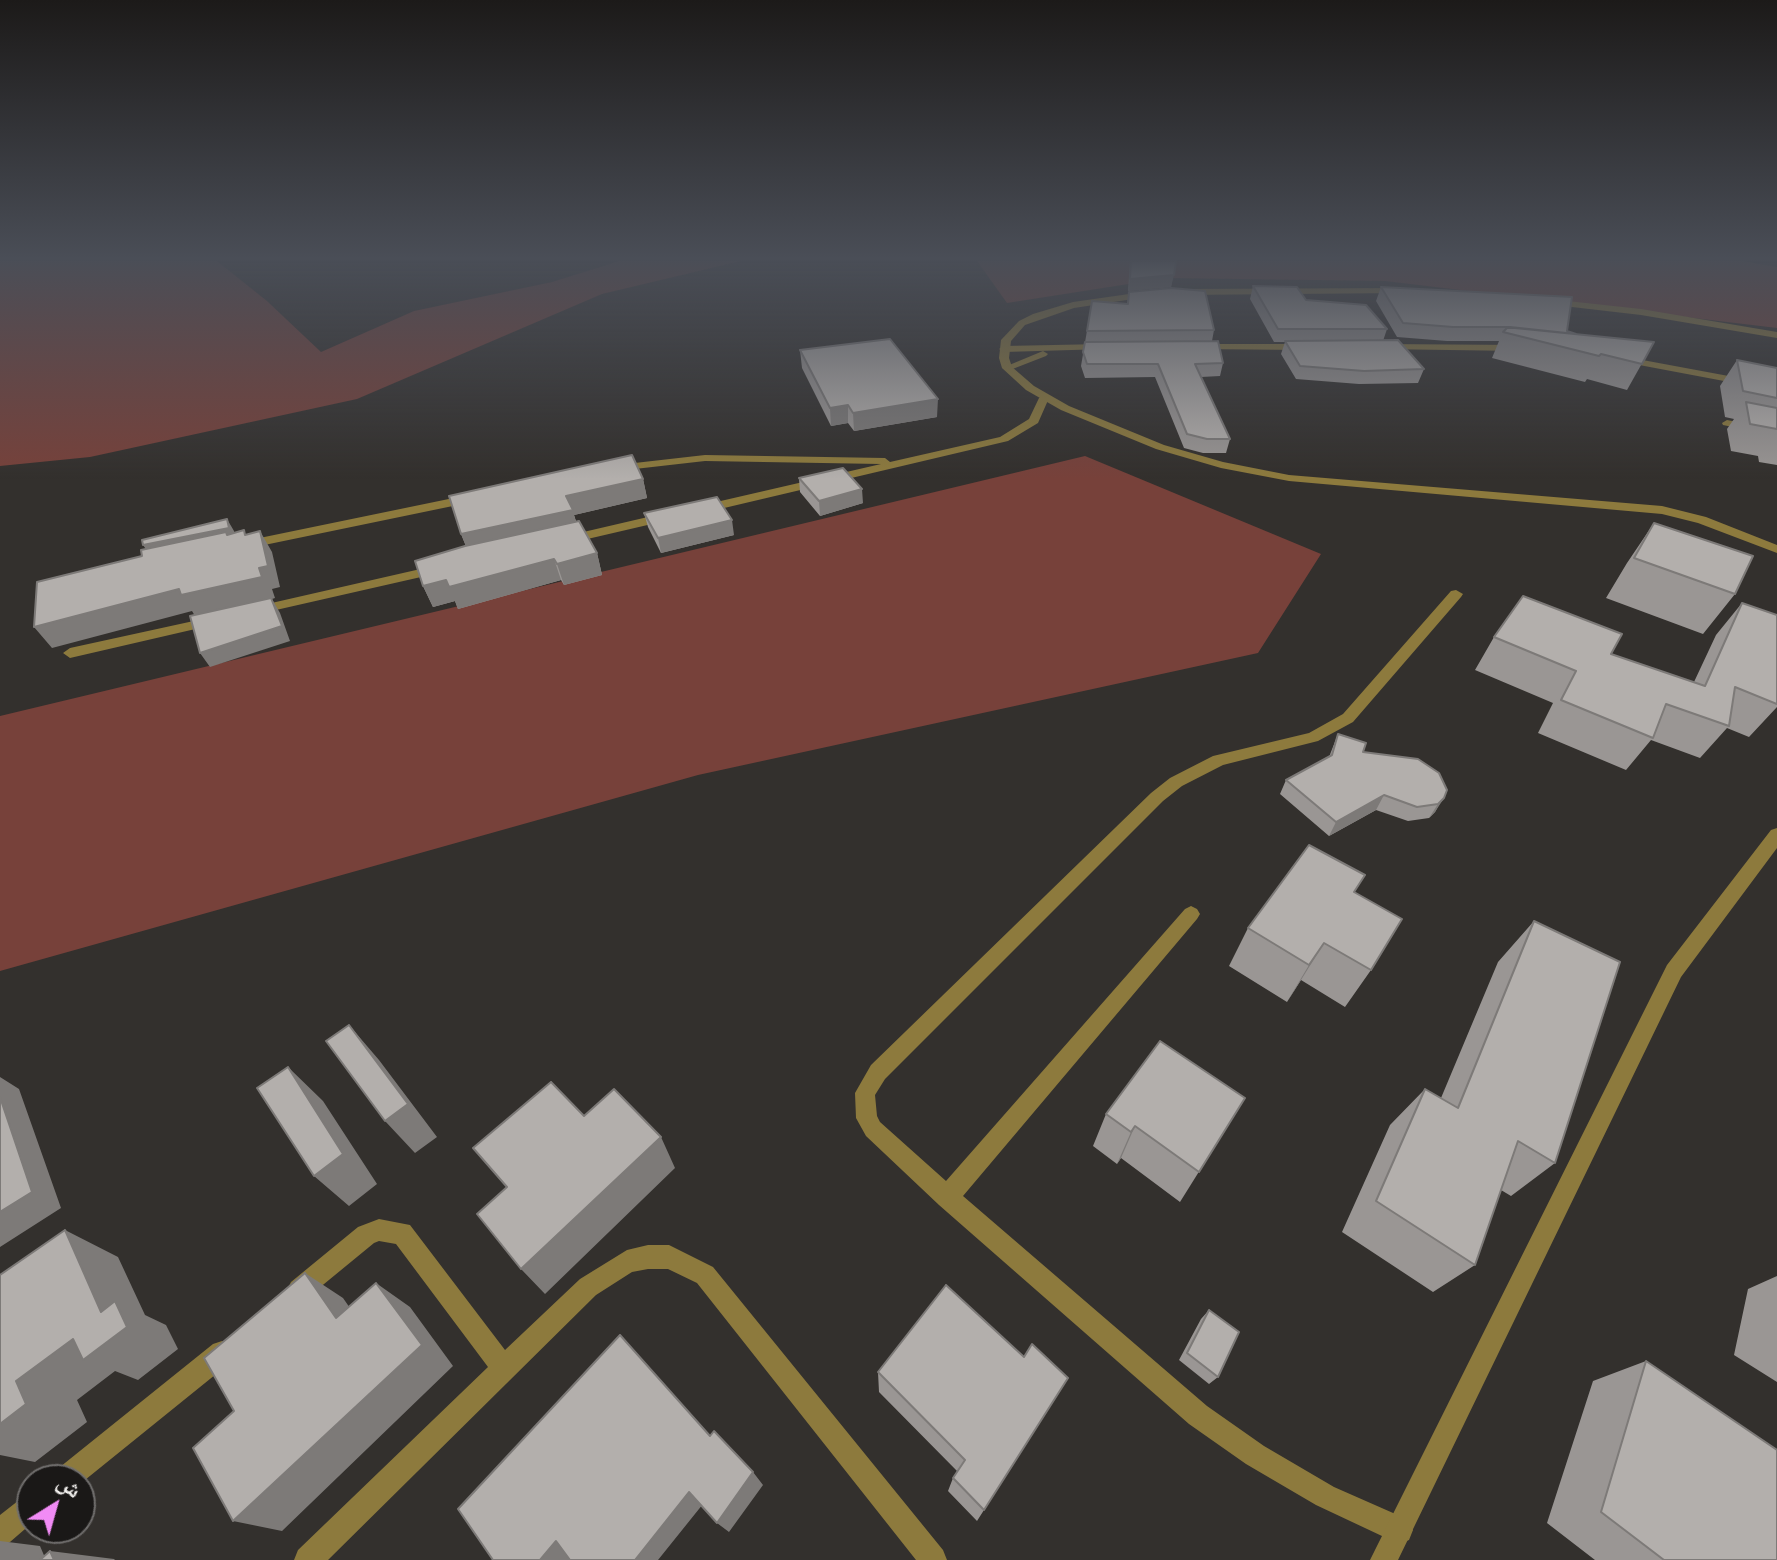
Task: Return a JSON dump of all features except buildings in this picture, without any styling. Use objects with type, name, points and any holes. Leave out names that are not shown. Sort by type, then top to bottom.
[{"type":"street","points":[[1011,334],[1004,349],[1007,368],[1044,398],[1160,447],[1289,478],[1636,506],[1702,520],[1777,549]]},
{"type":"street","points":[[1004,349],[1120,347]]},
{"type":"street","points":[[1179,347],[1314,347]]},
{"type":"street","points":[[1377,347],[1531,349]]},
{"type":"street","points":[[1007,368],[1061,349]]},
{"type":"street","points":[[1602,357],[1777,388]]},
{"type":"street","points":[[690,512],[1014,435],[1034,421],[1044,398]]},
{"type":"street","points":[[1727,423],[1777,433]]},
{"type":"street","points":[[598,471],[651,462],[705,458],[907,462]]},
{"type":"street","points":[[231,548],[491,494]]},
{"type":"street","points":[[550,543],[674,515]]},
{"type":"street","points":[[240,614],[457,565]]},
{"type":"street","points":[[1399,1530],[1325,1496],[1255,1455],[1198,1415],[873,1129],[867,1118],[865,1093],[878,1072],[1157,797],[1176,782],[1219,760],[1313,737],[1348,718],[1456,594]]},
{"type":"street","points":[[70,653],[225,618]]},
{"type":"street","points":[[1384,1560],[1674,971],[1777,835]]},
{"type":"street","points":[[947,1197],[1191,914]]},
{"type":"street","points":[[283,1303],[366,1235],[379,1230],[402,1233],[504,1369]]},
{"type":"street","points":[[308,1560],[607,1272],[627,1262],[648,1257],[669,1257],[705,1275],[933,1560]]},
{"type":"street","points":[[84,1464],[235,1342]]},
{"type":"street","points":[[0,1532],[16,1519]]},
{"type":"shaded area","points":[[0,334],[302,334],[321,352],[362,334],[509,334],[357,399],[90,457],[0,466]]},
{"type":"shaded area","points":[[1085,456],[1321,554],[1258,653],[698,775],[0,971],[0,716]]}]
